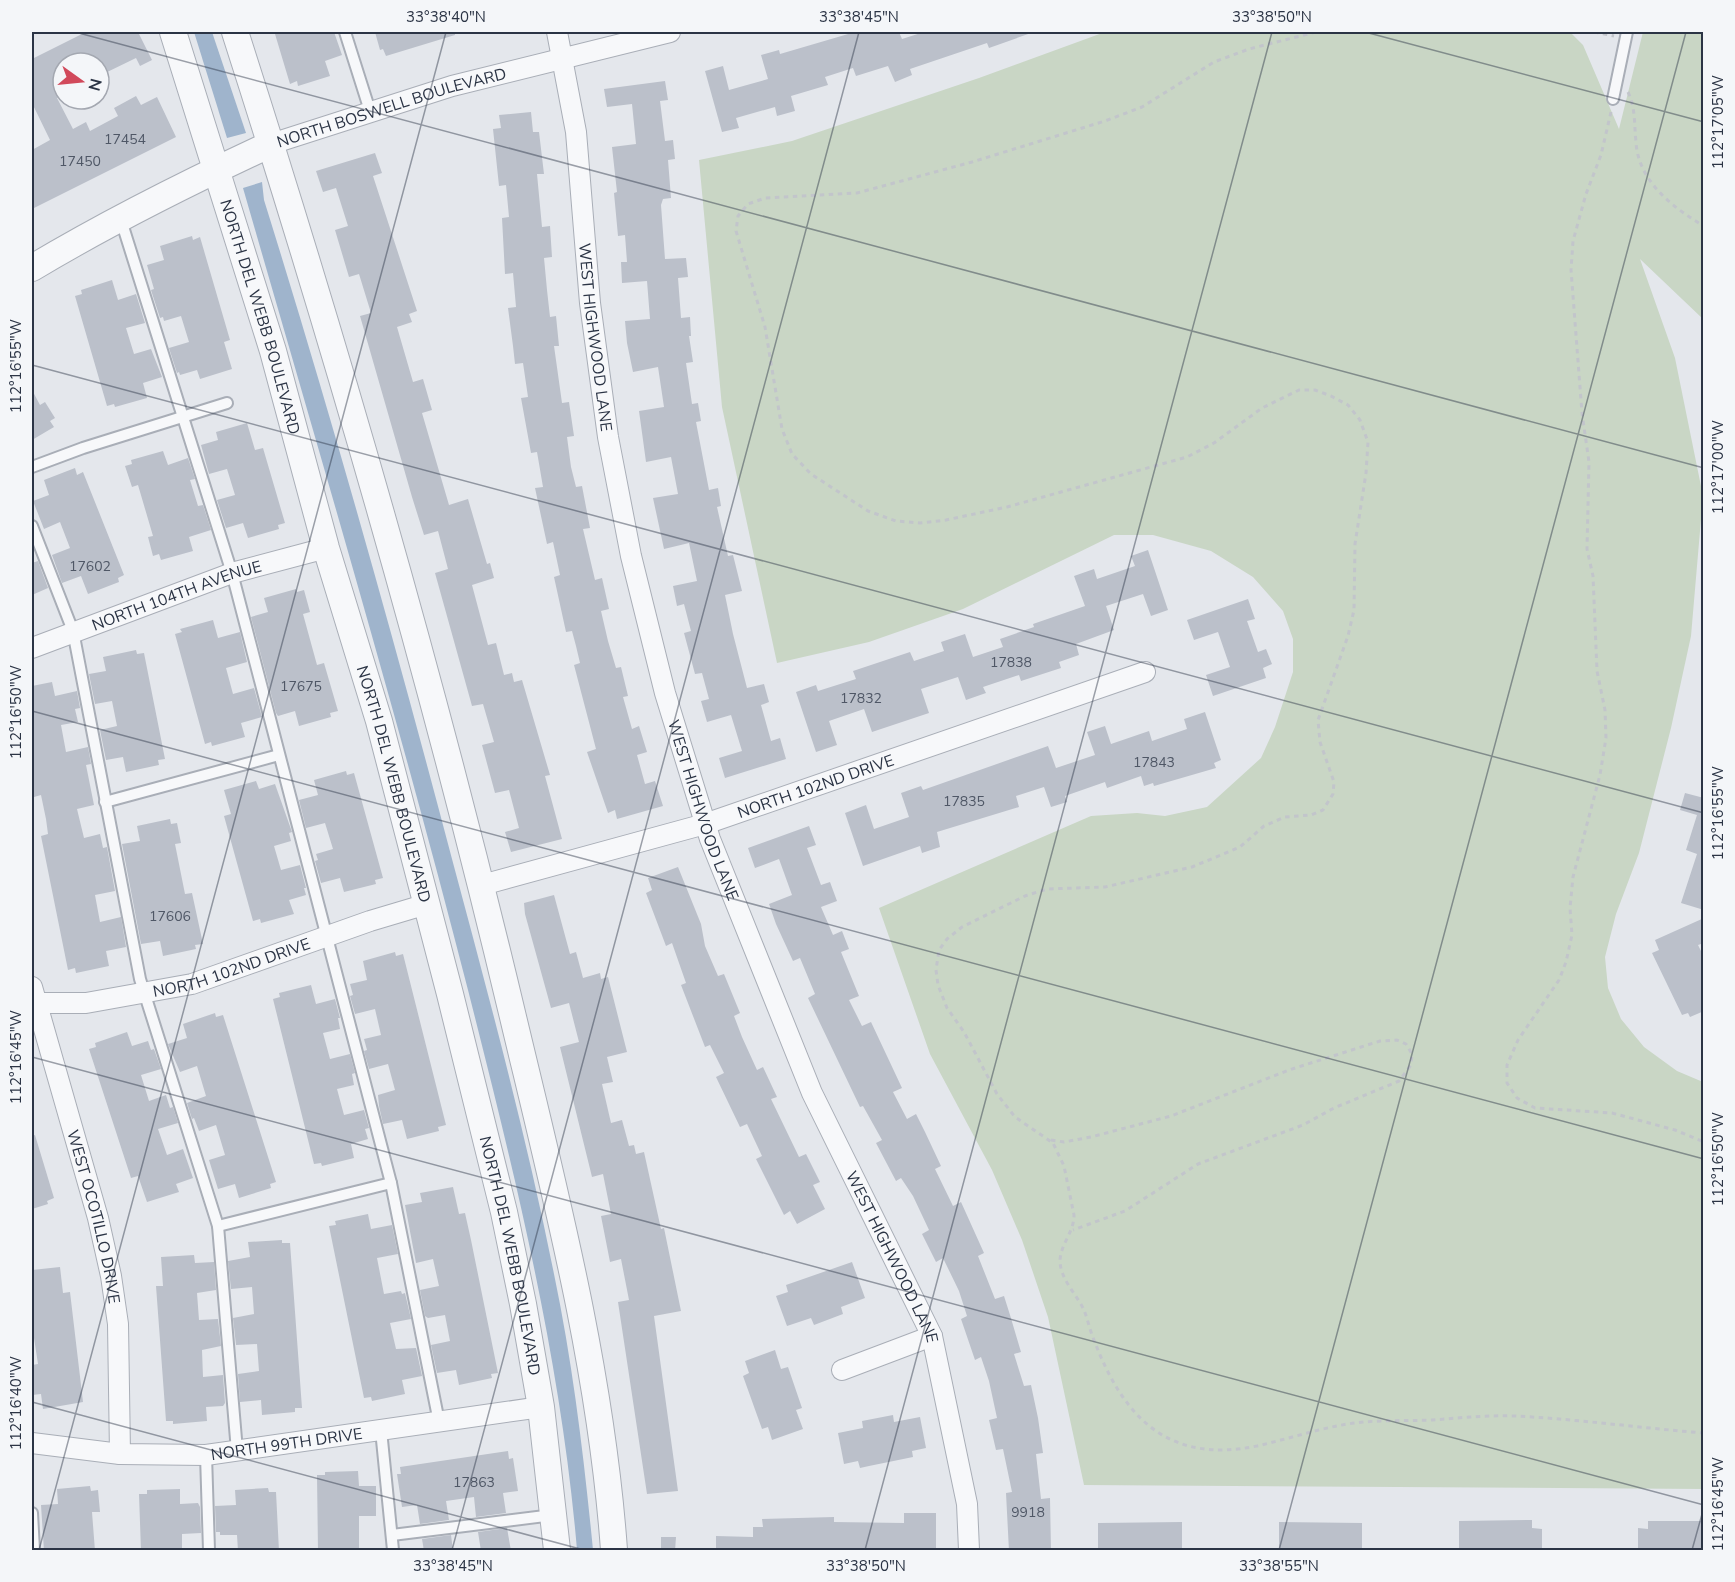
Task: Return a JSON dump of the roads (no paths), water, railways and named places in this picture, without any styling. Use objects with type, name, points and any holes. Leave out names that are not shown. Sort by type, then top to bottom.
[{"type":"street","name":"NORTH DEL WEBB BOULEVARD","points":[[173,32],[273,351],[326,548],[379,721],[427,904],[504,1212],[541,1407],[557,1551]]},
{"type":"street","points":[[235,32],[271,144],[384,526],[482,885],[562,1223],[596,1385],[614,1551]]},
{"type":"street","name":"WEST HIGHWOOD LANE","points":[[557,32],[576,132],[590,303],[613,465],[652,645],[705,824],[812,1093],[932,1336],[967,1504],[969,1551]]},
{"type":"street","name":"NORTH BOSWELL BOULEVARD","points":[[33,263],[216,169],[271,144],[370,111],[523,66],[670,32]]},
{"type":"street","name":"NORTH 104TH AVENUE","points":[[32,648],[232,573],[326,548]]},
{"type":"street","name":"NORTH 102ND DRIVE","points":[[482,885],[705,824],[1145,672]]},
{"type":"street","name":"NORTH 102ND DRIVE","points":[[33,998],[86,1003],[144,994],[235,971],[328,936],[427,904]]},
{"type":"street","name":"WEST OCOTILLO DRIVE","points":[[33,998],[98,1218],[111,1276],[118,1324],[120,1454]]},
{"type":"street","points":[[842,1370],[932,1336]]},
{"type":"street","name":"NORTH 99TH DRIVE","points":[[32,1443],[120,1454],[206,1455],[541,1407]]},
{"type":"lane","points":[[345,32],[370,111]]},
{"type":"lane","points":[[1614,99],[1626,35]]},
{"type":"lane","points":[[120,217],[181,418],[232,573],[391,1183],[439,1422]]},
{"type":"lane","points":[[32,467],[83,448],[227,403]]},
{"type":"lane","points":[[32,526],[73,631],[144,994],[218,1226],[237,1451]]},
{"type":"lane","points":[[105,802],[279,755]]},
{"type":"lane","points":[[218,1226],[391,1183]]},
{"type":"lane","points":[[381,1430],[393,1551]]},
{"type":"lane","points":[[206,1455],[209,1551]]},
{"type":"lane","points":[[32,1513],[34,1551]]},
{"type":"lane","points":[[392,1535],[554,1515]]},
{"type":"water","points":[[194,32],[212,32],[246,133],[227,138]]},
{"type":"water","points":[[262,182],[264,200],[338,446],[408,694],[519,1118],[567,1343],[582,1446],[593,1550],[577,1550],[570,1479],[548,1338],[519,1198],[468,990],[387,688],[243,188]]}]
